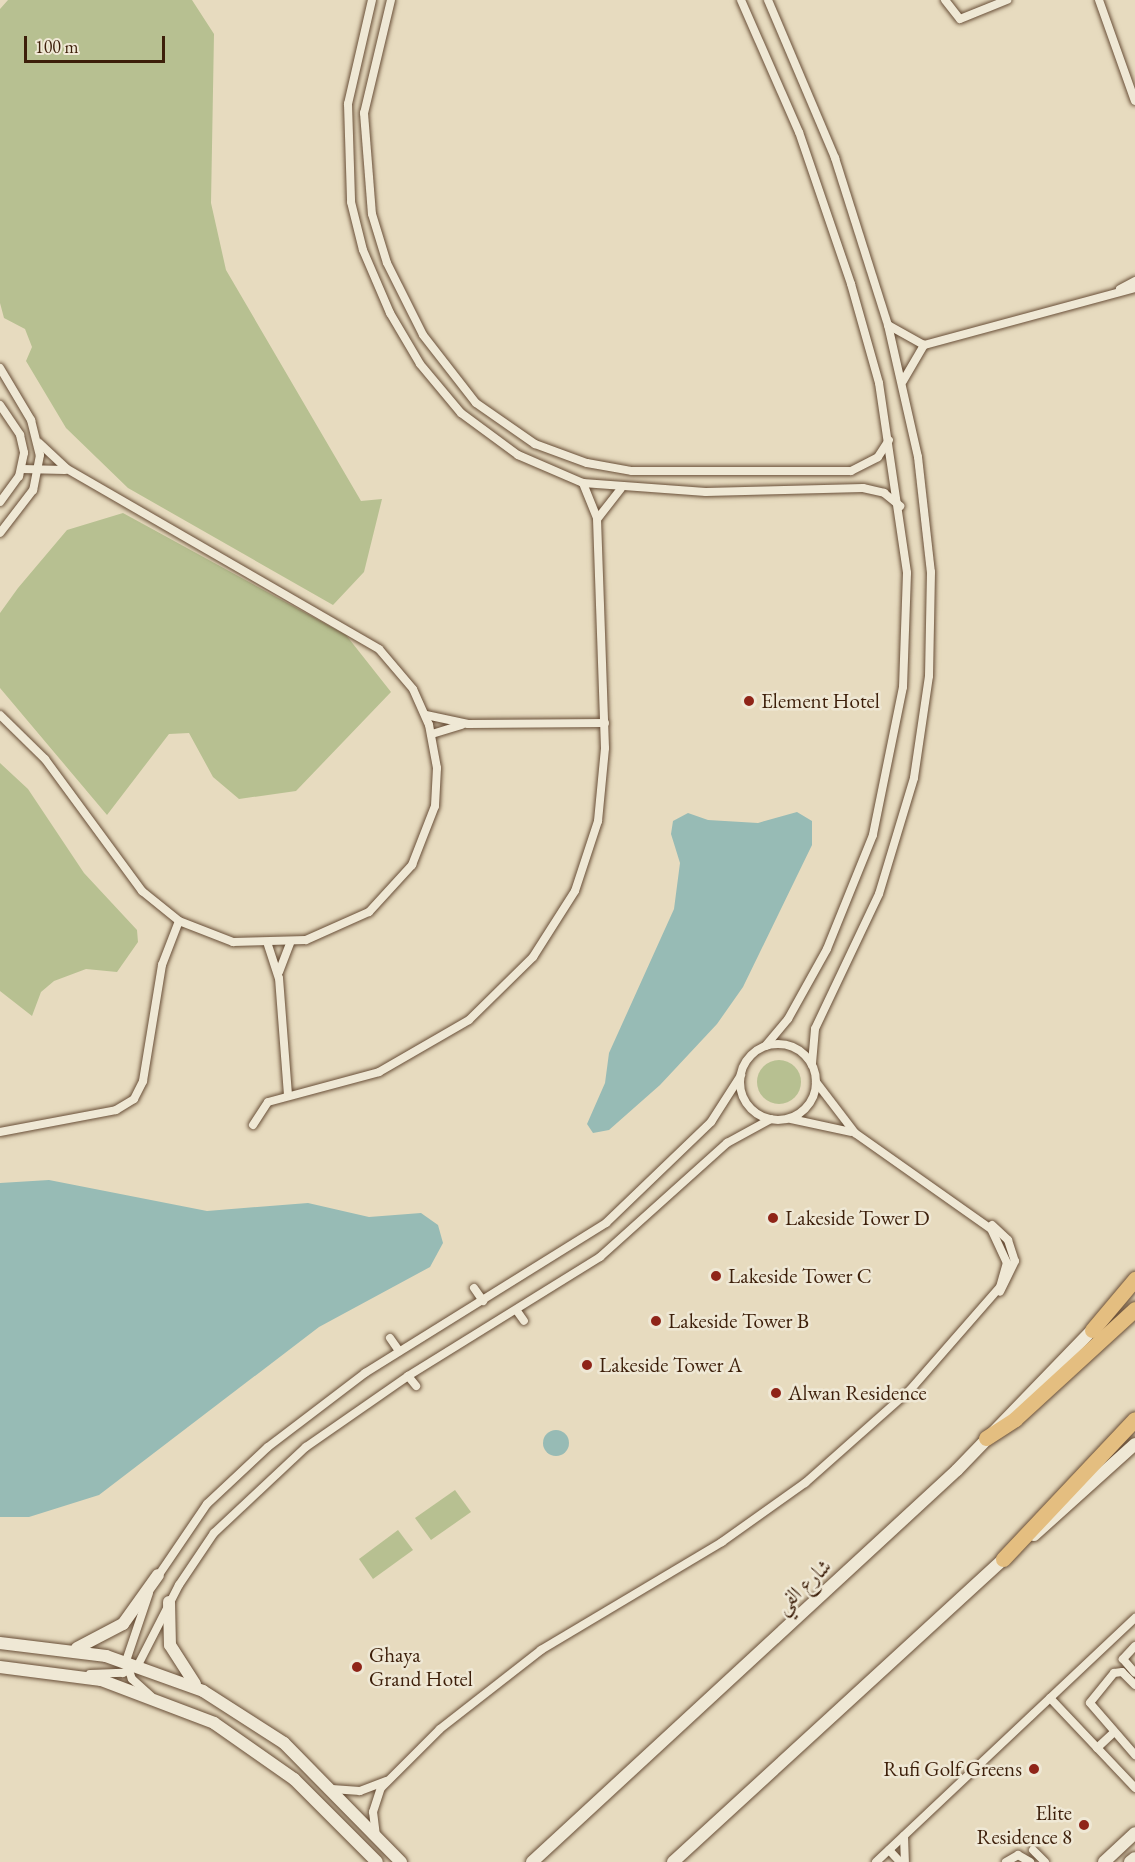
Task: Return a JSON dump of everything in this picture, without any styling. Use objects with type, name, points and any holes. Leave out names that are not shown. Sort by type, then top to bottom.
[{"type":"highway","points":[[1092,1330],[1135,1279]]},
{"type":"highway","points":[[1092,1330],[1135,1290]]},
{"type":"highway","points":[[986,1438],[1081,1359],[1135,1309]]},
{"type":"highway","points":[[1081,1359],[1135,1327]]},
{"type":"highway","points":[[1003,1558],[1135,1419]]},
{"type":"street","points":[[372,0],[351,79],[346,137],[351,202],[372,273],[410,348],[453,404],[518,455],[583,483],[621,489],[863,488],[884,493],[901,506]]},
{"type":"street","points":[[391,0],[364,113],[372,214],[387,263],[423,335],[476,403],[520,436],[553,452],[641,471],[851,471],[878,457],[889,440]]},
{"type":"street","points":[[72,1649],[114,1632],[158,1575],[193,1520],[228,1482],[300,1421],[399,1351],[483,1301],[626,1207],[711,1122],[741,1075],[749,1057],[765,1046],[788,1019],[837,928],[883,799],[906,649],[901,506],[889,440],[835,233],[784,92],[741,0]]},
{"type":"street","points":[[332,1789],[360,1791],[386,1780],[440,1729],[519,1666],[722,1542],[804,1483],[910,1390],[1009,1282],[1015,1261],[1001,1232],[981,1222],[855,1133],[816,1082],[812,1065],[815,1029],[862,936],[894,852],[926,710],[931,573],[922,481],[903,381],[888,325],[835,158],[768,0]]},
{"type":"street","points":[[945,0],[960,19],[1007,0]]},
{"type":"street","points":[[1099,0],[1135,101]]},
{"type":"street","points":[[1106,296],[1135,281]]},
{"type":"street","points":[[888,325],[924,345],[1135,288]]},
{"type":"street","points":[[903,381],[924,345]]},
{"type":"street","points":[[0,368],[39,442],[74,472],[362,635],[404,677],[426,715],[432,734],[435,806],[412,865],[386,898],[352,923],[290,943],[268,945],[216,938],[179,921],[142,891],[45,759],[0,715]]},
{"type":"street","points":[[0,405],[20,435],[22,469],[0,502]]},
{"type":"street","points":[[0,533],[27,500],[39,468],[39,442]]},
{"type":"street","points":[[22,469],[39,468],[74,472]]},
{"type":"street","points":[[253,1125],[262,1106],[288,1096],[348,1083],[429,1047],[492,1000],[533,957],[586,869],[602,797],[605,723],[597,518],[583,483]]},
{"type":"street","points":[[597,518],[621,489]]},
{"type":"street","points":[[426,715],[468,724],[605,723]]},
{"type":"street","points":[[432,734],[468,724]]},
{"type":"street","points":[[0,1132],[116,1110],[134,1099],[143,1081],[162,965],[179,921]]},
{"type":"street","points":[[279,978],[290,943]]},
{"type":"street","points":[[268,945],[279,978],[288,1096]]},
{"type":"street","points":[[765,1046],[787,1044],[812,1065]]},
{"type":"street","points":[[741,1075],[750,1108],[771,1119]]},
{"type":"street","points":[[788,1119],[811,1101],[816,1082]]},
{"type":"street","points":[[131,1666],[200,1552],[243,1501],[306,1447],[408,1376],[517,1311],[621,1241],[737,1135],[771,1119],[788,1119],[855,1133]]},
{"type":"street","points":[[474,1288],[483,1301]]},
{"type":"street","points":[[517,1311],[524,1322]]},
{"type":"street","name":"شارع الفي","points":[[532,1862],[986,1438],[1092,1330]]},
{"type":"street","points":[[390,1338],[399,1351]]},
{"type":"street","points":[[408,1376],[416,1386]]},
{"type":"street","points":[[673,1862],[1003,1558],[1135,1444]]},
{"type":"street","points":[[131,1666],[158,1575]]},
{"type":"street","points":[[169,1602],[170,1645],[186,1675],[203,1691],[284,1743],[332,1789],[401,1862]]},
{"type":"street","points":[[876,1862],[1135,1618]]},
{"type":"street","points":[[0,1643],[72,1649],[131,1666],[203,1691]]},
{"type":"street","points":[[1132,1650],[1135,1666]]},
{"type":"street","points":[[1132,1650],[1135,1673]]},
{"type":"street","points":[[69,1674],[131,1666]]},
{"type":"street","points":[[131,1666],[151,1696]]},
{"type":"street","points":[[0,1667],[69,1674],[151,1696],[260,1751],[320,1802],[377,1862]]},
{"type":"street","points":[[1135,1684],[1116,1672],[1091,1697],[1092,1710],[1135,1755]]},
{"type":"street","points":[[1050,1698],[1135,1788]]},
{"type":"street","points":[[1097,1748],[1114,1732]]},
{"type":"street","points":[[377,1837],[373,1812],[386,1780]]},
{"type":"street","points":[[1104,1862],[1135,1833]]},
{"type":"street","points":[[904,1836],[904,1862]]},
{"type":"street","points":[[889,1850],[900,1862]]},
{"type":"street","points":[[1033,1850],[1045,1862]]},
{"type":"street","points":[[1006,1862],[1018,1855],[1030,1862]]},
{"type":"street","points":[[1131,1862],[1135,1858]]},
{"type":"green space","points":[[8,0],[192,0],[214,34],[211,203],[226,270],[361,501],[382,499],[364,572],[333,605],[128,488],[66,428],[26,361],[32,347],[25,329],[4,318],[0,303],[0,9]]},
{"type":"green space","points":[[123,513],[346,635],[391,692],[296,791],[239,799],[213,777],[189,733],[169,734],[107,815],[0,688],[0,613],[67,530]]},
{"type":"green space","points":[[0,763],[28,789],[84,873],[137,930],[138,942],[117,972],[86,969],[54,981],[41,992],[32,1016],[0,991]]},
{"type":"green space","points":[[779,1060],[788,1061],[795,1066],[800,1073],[800,1091],[795,1098],[788,1103],[779,1104],[770,1103],[763,1098],[758,1091],[757,1082],[758,1073],[763,1066],[770,1061]]},
{"type":"green space","points":[[455,1490],[471,1512],[431,1540],[415,1518]]},
{"type":"green space","points":[[398,1530],[413,1550],[373,1579],[359,1559]]},
{"type":"water","points":[[797,812],[812,821],[812,845],[743,987],[717,1024],[660,1085],[609,1130],[593,1133],[587,1124],[605,1083],[609,1053],[674,909],[680,863],[671,834],[673,821],[688,813],[708,820],[758,823]]},
{"type":"water","points":[[49,1180],[207,1211],[308,1203],[369,1217],[421,1213],[438,1225],[443,1243],[430,1267],[319,1327],[99,1495],[29,1517],[0,1517],[0,1183]]},
{"type":"water","points":[[556,1430],[565,1434],[569,1443],[565,1452],[556,1456],[547,1452],[543,1443],[547,1434]]},
{"type":"place","name":"Element Hotel","points":[[749,701]]},
{"type":"place","name":"Lakeside Tower D","points":[[773,1218]]},
{"type":"place","name":"Lakeside Tower C","points":[[716,1276]]},
{"type":"place","name":"Lakeside Tower B","points":[[656,1321]]},
{"type":"place","name":"Lakeside Tower A","points":[[587,1365]]},
{"type":"place","name":"Alwan Residence","points":[[776,1393]]},
{"type":"place","name":"Ghaya Grand Hotel","points":[[357,1667]]},
{"type":"place","name":"Rufi Golf Greens","points":[[1034,1769]]},
{"type":"place","name":"Elite Residence 8","points":[[1084,1825]]}]
